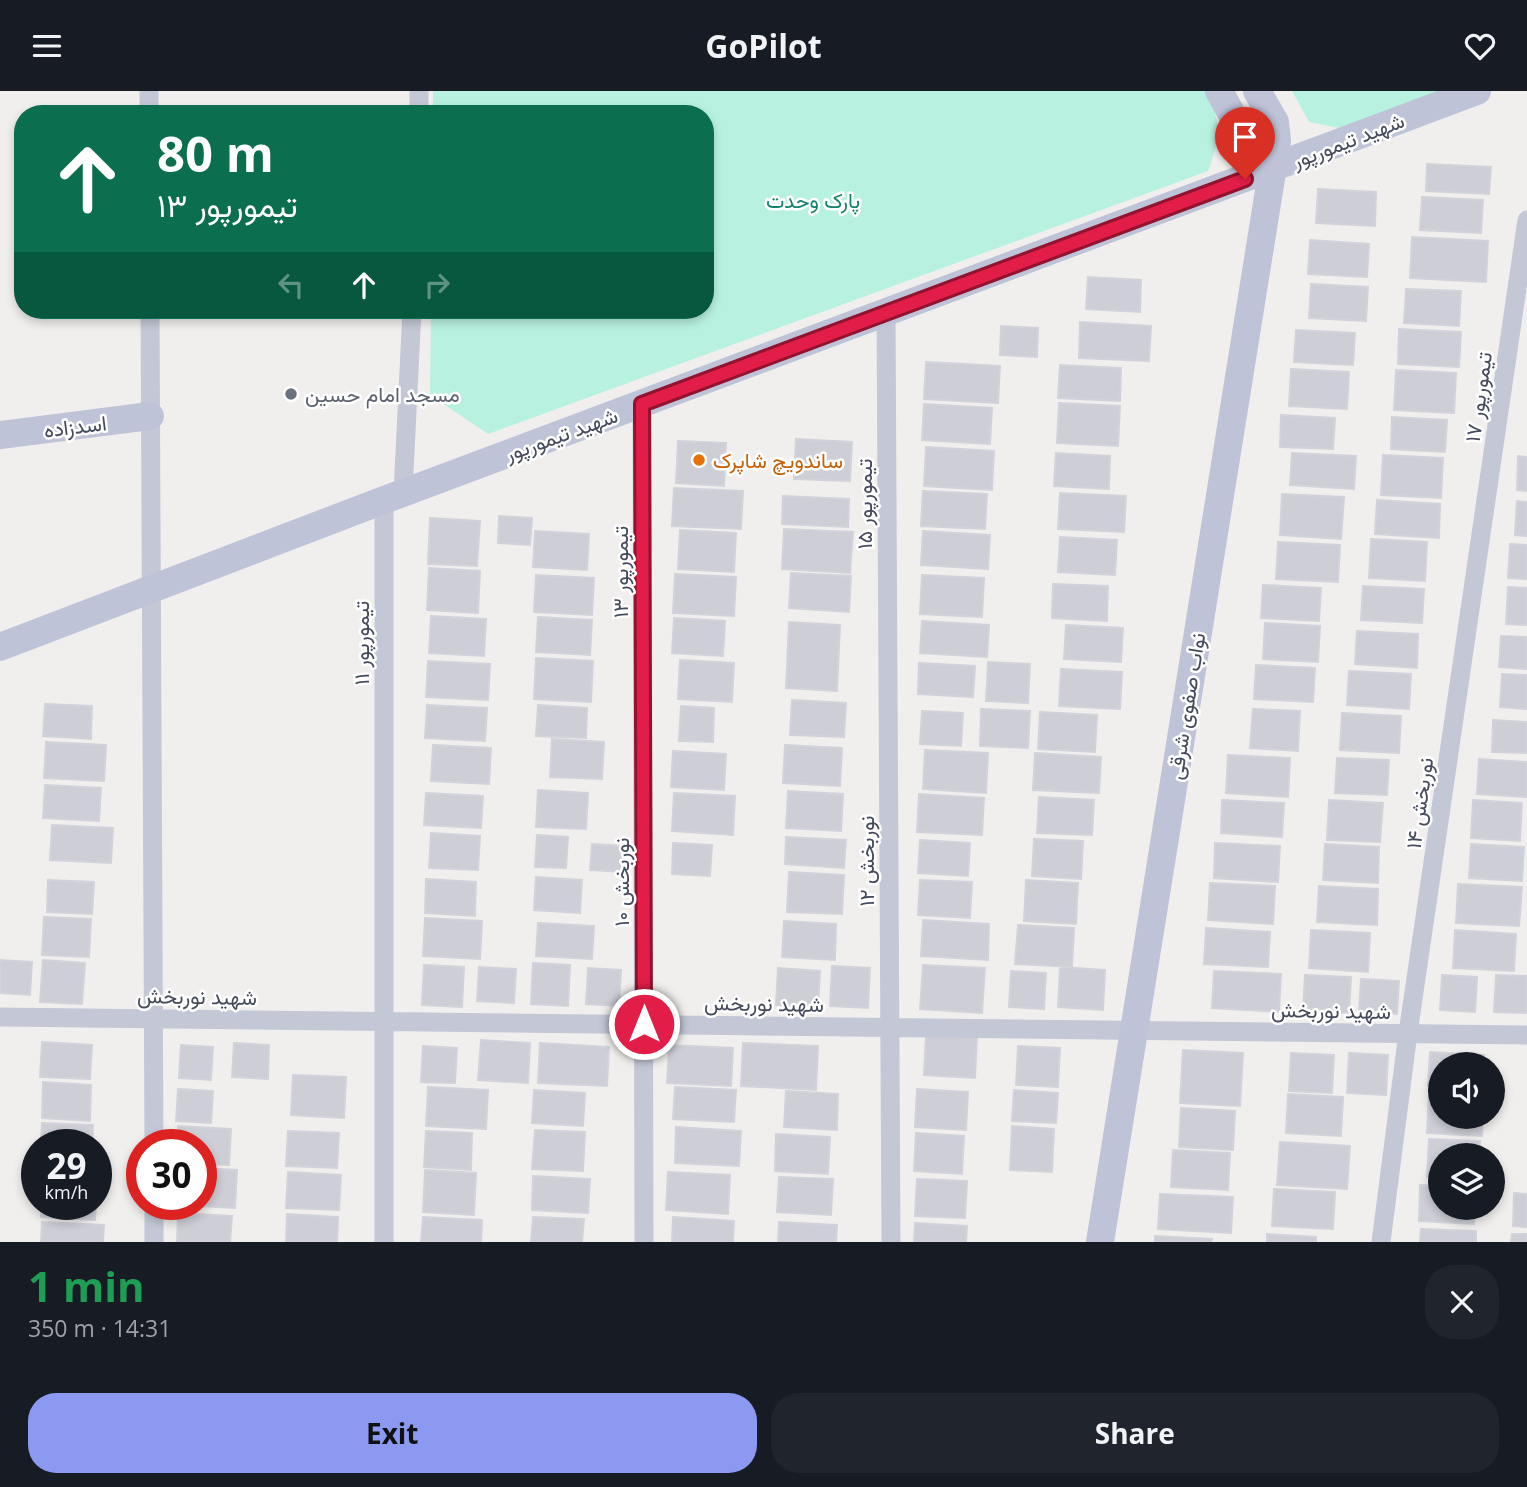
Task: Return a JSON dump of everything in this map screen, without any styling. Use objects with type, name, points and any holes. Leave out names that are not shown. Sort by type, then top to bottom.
[{"type":"street","points":[[1219,91],[1245,138],[1271,169]]},
{"type":"street","name":"نواب صفوی شرقی","points":[[1100,1242],[1271,169],[1278,141],[1275,123],[1257,91]]},
{"type":"street","name":"شهید تیمورپور","points":[[0,647],[394,496],[1477,91]]},
{"type":"street","name":"تیمورپور ۱۷","points":[[1475,580],[1527,220]]},
{"type":"street","name":"تیمورپور ۱۵","points":[[886,313],[888,694]]},
{"type":"street","points":[[150,319],[154,1129]]},
{"type":"street","name":"تیمورپور ۱۱","points":[[384,1242],[384,786],[394,496],[411,319]]},
{"type":"street","name":"تیمورپور ۱۳","points":[[642,404],[643,739]]},
{"type":"street","name":"اسدزاده","points":[[0,435],[150,416]]},
{"type":"street","name":"نوربخش ۱۴","points":[[1381,1242],[1408,1033],[1475,580]]},
{"type":"street","name":"نوربخش ۱۲","points":[[888,694],[891,1242]]},
{"type":"street","name":"نوربخش ۱۰","points":[[643,739],[644,1242]]},
{"type":"street","name":"شهید نوربخش","points":[[0,1017],[1527,1035]]},
{"type":"street","points":[[154,1220],[154,1242]]},
{"type":"green space","name":"پارک وحدت","points":[[433,91],[1205,91],[1215,111],[1217,141],[1208,171],[488,434],[430,395],[431,319],[714,319],[714,105],[433,105]]},
{"type":"green space","points":[[1292,91],[1439,91],[1344,129],[1309,122]]},
{"type":"building","points":[[1427,164],[1491,167],[1489,194],[1426,191]]},
{"type":"building","points":[[1318,189],[1376,192],[1375,226],[1316,223]]},
{"type":"building","points":[[1422,197],[1483,200],[1481,233],[1420,230]]},
{"type":"building","points":[[1412,237],[1488,241],[1486,282],[1410,278]]},
{"type":"building","points":[[1310,240],[1369,244],[1367,277],[1308,274]]},
{"type":"building","points":[[1088,277],[1141,280],[1140,312],[1086,309]]},
{"type":"building","points":[[1311,284],[1368,287],[1366,321],[1309,318]]},
{"type":"building","points":[[1406,289],[1461,291],[1459,326],[1404,323]]},
{"type":"building","points":[[1080,322],[1151,326],[1149,361],[1079,358]]},
{"type":"building","points":[[1001,326],[1038,328],[1037,357],[1000,355]]},
{"type":"building","points":[[1399,329],[1461,332],[1459,367],[1398,364]]},
{"type":"building","points":[[1296,330],[1355,333],[1353,365],[1294,362]]},
{"type":"building","points":[[926,362],[1000,366],[998,403],[924,399]]},
{"type":"building","points":[[1060,365],[1121,368],[1120,401],[1058,398]]},
{"type":"building","points":[[1291,369],[1349,372],[1347,409],[1289,406]]},
{"type":"building","points":[[1396,370],[1456,373],[1454,413],[1394,410]]},
{"type":"building","points":[[1059,403],[1120,406],[1118,446],[1057,443]]},
{"type":"building","points":[[924,404],[992,408],[990,444],[922,440]]},
{"type":"building","points":[[1281,415],[1335,418],[1333,449],[1280,447]]},
{"type":"building","points":[[1392,417],[1447,420],[1445,452],[1391,449]]},
{"type":"building","points":[[796,439],[852,442],[850,481],[794,479]]},
{"type":"building","points":[[678,441],[726,443],[724,486],[676,483]]},
{"type":"building","points":[[926,447],[994,451],[992,490],[924,486]]},
{"type":"building","points":[[1056,453],[1110,456],[1109,489],[1054,486]]},
{"type":"building","points":[[1292,453],[1356,456],[1354,489],[1290,485]]},
{"type":"building","points":[[1383,455],[1443,458],[1441,498],[1381,495]]},
{"type":"building","points":[[1518,456],[1527,457],[1527,491],[1517,490]]},
{"type":"building","points":[[674,488],[743,491],[741,529],[672,526]]},
{"type":"building","points":[[923,491],[987,494],[985,529],[921,526]]},
{"type":"building","points":[[1060,493],[1126,496],[1124,532],[1058,529]]},
{"type":"building","points":[[1282,494],[1344,497],[1341,539],[1280,535]]},
{"type":"building","points":[[783,496],[849,499],[848,527],[782,524]]},
{"type":"building","points":[[1377,500],[1440,504],[1439,538],[1375,534]]},
{"type":"building","points":[[1517,501],[1527,502],[1527,536],[1515,535]]},
{"type":"building","points":[[499,516],[532,518],[530,545],[498,543]]},
{"type":"building","points":[[430,518],[480,521],[477,566],[428,564]]},
{"type":"building","points":[[784,529],[853,532],[850,573],[782,569]]},
{"type":"building","points":[[680,530],[736,533],[734,572],[678,569]]},
{"type":"building","points":[[535,531],[589,534],[587,570],[533,567]]},
{"type":"building","points":[[923,531],[990,535],[988,569],[921,565]]},
{"type":"building","points":[[1060,537],[1117,540],[1115,575],[1058,572]]},
{"type":"building","points":[[1371,539],[1427,542],[1425,581],[1369,578]]},
{"type":"building","points":[[1278,542],[1340,545],[1338,582],[1276,579]]},
{"type":"building","points":[[1510,544],[1527,545],[1527,579],[1508,578]]},
{"type":"building","points":[[429,568],[480,571],[478,613],[427,610]]},
{"type":"building","points":[[791,573],[851,576],[849,612],[789,608]]},
{"type":"building","points":[[675,574],[736,577],[734,616],[673,613]]},
{"type":"building","points":[[536,575],[594,578],[592,615],[534,612]]},
{"type":"building","points":[[922,575],[984,578],[982,617],[920,614]]},
{"type":"building","points":[[1053,584],[1108,586],[1107,621],[1052,618]]},
{"type":"building","points":[[1263,585],[1321,588],[1319,621],[1261,618]]},
{"type":"building","points":[[1363,586],[1424,589],[1422,623],[1361,620]]},
{"type":"building","points":[[1508,587],[1527,588],[1527,625],[1506,624]]},
{"type":"building","points":[[431,616],[486,619],[484,656],[429,653]]},
{"type":"building","points":[[538,617],[592,620],[590,655],[536,652]]},
{"type":"building","points":[[674,618],[725,621],[723,656],[672,653]]},
{"type":"building","points":[[922,621],[989,625],[987,657],[920,653]]},
{"type":"building","points":[[789,622],[840,625],[837,691],[786,688]]},
{"type":"building","points":[[1265,623],[1320,626],[1318,662],[1263,659]]},
{"type":"building","points":[[1066,625],[1123,628],[1121,662],[1064,659]]},
{"type":"building","points":[[1357,631],[1418,634],[1417,668],[1355,664]]},
{"type":"building","points":[[1501,636],[1527,637],[1527,669],[1499,667]]},
{"type":"building","points":[[536,658],[593,661],[591,702],[534,699]]},
{"type":"building","points":[[680,660],[734,663],[732,702],[678,699]]},
{"type":"building","points":[[428,661],[490,664],[488,700],[426,697]]},
{"type":"building","points":[[988,662],[1030,664],[1028,703],[986,701]]},
{"type":"building","points":[[919,663],[975,666],[973,697],[918,694]]},
{"type":"building","points":[[1256,665],[1315,668],[1313,702],[1254,699]]},
{"type":"building","points":[[1061,669],[1122,672],[1120,709],[1059,706]]},
{"type":"building","points":[[1349,671],[1411,674],[1409,709],[1347,705]]},
{"type":"building","points":[[1502,674],[1527,675],[1527,709],[1500,707]]},
{"type":"building","points":[[792,700],[846,703],[844,737],[790,735]]},
{"type":"building","points":[[45,704],[92,706],[91,739],[43,736]]},
{"type":"building","points":[[427,705],[487,708],[485,741],[425,738]]},
{"type":"building","points":[[538,705],[587,708],[586,738],[536,736]]},
{"type":"building","points":[[681,706],[714,708],[713,742],[679,741]]},
{"type":"building","points":[[981,709],[1030,711],[1028,748],[980,746]]},
{"type":"building","points":[[1253,709],[1300,711],[1298,751],[1250,748]]},
{"type":"building","points":[[922,711],[963,713],[961,746],[920,744]]},
{"type":"building","points":[[1040,712],[1097,715],[1095,752],[1038,749]]},
{"type":"building","points":[[1342,713],[1401,716],[1399,753],[1340,750]]},
{"type":"building","points":[[1493,720],[1527,722],[1527,753],[1492,752]]},
{"type":"building","points":[[552,739],[604,742],[602,779],[550,777]]},
{"type":"building","points":[[46,742],[106,745],[104,781],[44,778]]},
{"type":"building","points":[[433,745],[491,748],[489,784],[431,781]]},
{"type":"building","points":[[785,745],[842,748],[840,786],[783,783]]},
{"type":"building","points":[[925,750],[988,753],[986,793],[923,789]]},
{"type":"building","points":[[673,751],[726,754],[724,790],[671,787]]},
{"type":"building","points":[[1035,753],[1101,757],[1099,793],[1033,790]]},
{"type":"building","points":[[1228,755],[1290,758],[1288,797],[1226,793]]},
{"type":"building","points":[[1337,758],[1389,760],[1387,795],[1335,793]]},
{"type":"building","points":[[1479,759],[1527,762],[1527,797],[1477,794]]},
{"type":"building","points":[[45,785],[101,788],[99,821],[43,818]]},
{"type":"building","points":[[538,790],[588,793],[586,829],[536,827]]},
{"type":"building","points":[[788,791],[843,794],[841,831],[786,828]]},
{"type":"building","points":[[426,793],[483,796],[481,828],[424,825]]},
{"type":"building","points":[[674,793],[735,796],[733,835],[672,831]]},
{"type":"building","points":[[919,794],[984,798],[982,835],[917,832]]},
{"type":"building","points":[[1039,797],[1094,800],[1092,835],[1037,833]]},
{"type":"building","points":[[1222,800],[1284,803],[1282,837],[1221,833]]},
{"type":"building","points":[[1329,800],[1383,803],[1380,842],[1327,840]]},
{"type":"building","points":[[1473,800],[1522,803],[1520,841],[1471,838]]},
{"type":"building","points":[[52,825],[113,828],[111,863],[50,860]]},
{"type":"building","points":[[431,833],[480,836],[478,870],[429,868]]},
{"type":"building","points":[[537,835],[568,837],[566,868],[535,867]]},
{"type":"building","points":[[786,837],[846,840],[844,868],[785,864]]},
{"type":"building","points":[[1034,839],[1083,841],[1081,879],[1032,876]]},
{"type":"building","points":[[920,840],[970,843],[968,876],[918,873]]},
{"type":"building","points":[[673,843],[712,845],[710,876],[672,874]]},
{"type":"building","points":[[1215,843],[1280,846],[1278,882],[1214,878]]},
{"type":"building","points":[[592,844],[625,846],[624,872],[590,870]]},
{"type":"building","points":[[1325,844],[1379,847],[1378,883],[1323,880]]},
{"type":"building","points":[[1471,844],[1524,847],[1522,881],[1469,878]]},
{"type":"building","points":[[789,872],[844,875],[842,914],[787,912]]},
{"type":"building","points":[[536,877],[582,880],[580,913],[534,910]]},
{"type":"building","points":[[426,879],[476,882],[475,916],[425,913]]},
{"type":"building","points":[[48,880],[94,882],[92,914],[47,912]]},
{"type":"building","points":[[920,880],[972,882],[970,918],[918,915]]},
{"type":"building","points":[[1026,880],[1078,883],[1076,924],[1024,921]]},
{"type":"building","points":[[1210,883],[1275,886],[1273,924],[1208,920]]},
{"type":"building","points":[[1458,884],[1522,887],[1519,926],[1456,923]]},
{"type":"building","points":[[1319,886],[1378,889],[1377,925],[1317,922]]},
{"type":"building","points":[[44,917],[91,919],[89,957],[42,955]]},
{"type":"building","points":[[425,918],[482,921],[480,959],[423,956]]},
{"type":"building","points":[[923,920],[989,924],[988,960],[921,956]]},
{"type":"building","points":[[784,921],[836,924],[835,960],[782,957]]},
{"type":"building","points":[[538,923],[594,926],[592,959],[536,956]]},
{"type":"building","points":[[1018,925],[1074,928],[1072,967],[1015,964]]},
{"type":"building","points":[[1206,928],[1270,932],[1268,967],[1204,964]]},
{"type":"building","points":[[1311,930],[1370,933],[1368,972],[1309,968]]},
{"type":"building","points":[[1455,930],[1516,934],[1514,971],[1453,968]]},
{"type":"building","points":[[0,960],[32,962],[30,995],[0,993]]},
{"type":"building","points":[[43,960],[85,963],[82,1004],[40,1002]]},
{"type":"building","points":[[533,963],[570,965],[568,1006],[531,1004]]},
{"type":"building","points":[[424,965],[464,967],[462,1007],[422,1005]]},
{"type":"building","points":[[923,965],[985,968],[982,1013],[920,1009]]},
{"type":"building","points":[[832,966],[870,968],[868,1008],[830,1006]]},
{"type":"building","points":[[479,967],[516,969],[514,1003],[477,1001]]},
{"type":"building","points":[[1060,967],[1105,970],[1103,1010],[1058,1007]]},
{"type":"building","points":[[588,968],[621,970],[619,1006],[586,1004]]},
{"type":"building","points":[[778,968],[820,971],[818,1007],[776,1005]]},
{"type":"building","points":[[1011,971],[1046,973],[1044,1009],[1009,1007]]},
{"type":"building","points":[[1214,971],[1281,974],[1279,1012],[1212,1008]]},
{"type":"building","points":[[1305,975],[1351,977],[1349,1013],[1303,1011]]},
{"type":"building","points":[[1442,975],[1477,977],[1475,1012],[1440,1010]]},
{"type":"building","points":[[1496,975],[1527,976],[1527,1013],[1494,1012]]},
{"type":"building","points":[[1361,979],[1399,981],[1397,1014],[1359,1012]]},
{"type":"building","points":[[926,1035],[977,1037],[975,1078],[924,1075]]},
{"type":"building","points":[[481,1040],[530,1043],[528,1083],[478,1080]]},
{"type":"building","points":[[42,1042],[92,1045],[90,1079],[40,1077]]},
{"type":"building","points":[[234,1043],[269,1045],[268,1079],[232,1077]]},
{"type":"building","points":[[540,1043],[609,1047],[607,1086],[538,1083]]},
{"type":"building","points":[[743,1043],[818,1046],[816,1090],[741,1086]]},
{"type":"building","points":[[181,1045],[213,1047],[211,1080],[179,1078]]},
{"type":"building","points":[[669,1045],[733,1048],[731,1086],[667,1083]]},
{"type":"building","points":[[423,1046],[457,1048],[455,1083],[421,1082]]},
{"type":"building","points":[[1018,1046],[1060,1048],[1058,1087],[1016,1085]]},
{"type":"building","points":[[1183,1050],[1243,1053],[1240,1106],[1180,1103]]},
{"type":"building","points":[[1291,1053],[1334,1055],[1332,1093],[1289,1091]]},
{"type":"building","points":[[1349,1053],[1388,1055],[1386,1095],[1347,1093]]},
{"type":"building","points":[[293,1075],[346,1077],[344,1118],[291,1115]]},
{"type":"building","points":[[43,1082],[91,1085],[90,1121],[42,1118]]},
{"type":"building","points":[[428,1087],[488,1090],[486,1129],[426,1126]]},
{"type":"building","points":[[675,1087],[736,1090],[734,1122],[673,1119]]},
{"type":"building","points":[[178,1089],[213,1091],[211,1123],[176,1121]]},
{"type":"building","points":[[917,1089],[968,1092],[966,1130],[915,1127]]},
{"type":"building","points":[[534,1090],[585,1093],[583,1126],[532,1123]]},
{"type":"building","points":[[1014,1090],[1058,1093],[1056,1123],[1012,1121]]},
{"type":"building","points":[[786,1091],[838,1094],[837,1130],[784,1127]]},
{"type":"building","points":[[1288,1094],[1343,1097],[1341,1136],[1286,1133]]},
{"type":"building","points":[[1181,1108],[1235,1111],[1233,1150],[1179,1147]]},
{"type":"building","points":[[1428,1113],[1428,1129],[1482,1129],[1482,1136],[1427,1133]]},
{"type":"building","points":[[42,1123],[93,1125],[93,1129],[42,1129]]},
{"type":"building","points":[[178,1126],[231,1129],[229,1165],[217,1165],[217,1129],[178,1129]]},
{"type":"building","points":[[1012,1126],[1054,1129],[1052,1172],[1010,1170]]},
{"type":"building","points":[[676,1127],[741,1131],[739,1166],[675,1163]]},
{"type":"building","points":[[535,1130],[585,1132],[583,1171],[532,1169]]},
{"type":"building","points":[[288,1131],[339,1133],[337,1168],[286,1166]]},
{"type":"building","points":[[426,1131],[472,1133],[471,1170],[424,1167]]},
{"type":"building","points":[[916,1133],[964,1136],[962,1174],[914,1171]]},
{"type":"building","points":[[776,1134],[830,1137],[828,1174],[775,1171]]},
{"type":"building","points":[[1429,1139],[1480,1141],[1480,1143],[1429,1143]]},
{"type":"building","points":[[1280,1142],[1350,1146],[1347,1189],[1277,1185]]},
{"type":"building","points":[[1173,1150],[1230,1153],[1228,1190],[1171,1187]]},
{"type":"building","points":[[217,1169],[237,1170],[235,1208],[217,1207]]},
{"type":"building","points":[[425,1170],[476,1173],[474,1215],[423,1212]]},
{"type":"building","points":[[288,1172],[341,1175],[339,1210],[286,1208]]},
{"type":"building","points":[[668,1172],[730,1175],[728,1214],[666,1210]]},
{"type":"building","points":[[533,1176],[590,1179],[588,1213],[532,1210]]},
{"type":"building","points":[[779,1177],[833,1179],[831,1215],[777,1212]]},
{"type":"building","points":[[917,1179],[967,1181],[965,1218],[915,1216]]},
{"type":"building","points":[[1420,1185],[1428,1185],[1428,1220],[1474,1220],[1474,1224],[1419,1221]]},
{"type":"building","points":[[1274,1189],[1335,1192],[1333,1229],[1272,1226]]},
{"type":"building","points":[[1514,1193],[1527,1194],[1527,1227],[1513,1226]]},
{"type":"building","points":[[1160,1194],[1233,1197],[1231,1233],[1158,1229]]},
{"type":"building","points":[[287,1214],[338,1217],[337,1242],[286,1242]]},
{"type":"building","points":[[217,1215],[232,1216],[230,1242],[177,1242],[178,1220],[217,1220]]},
{"type":"building","points":[[423,1217],[482,1220],[481,1242],[421,1242]]},
{"type":"building","points":[[533,1217],[584,1219],[582,1242],[531,1242]]},
{"type":"building","points":[[673,1217],[734,1221],[733,1242],[672,1242]]},
{"type":"building","points":[[42,1222],[104,1225],[103,1242],[41,1242]]},
{"type":"building","points":[[779,1222],[837,1225],[836,1242],[778,1242]]},
{"type":"building","points":[[915,1223],[967,1226],[966,1242],[914,1242]]},
{"type":"building","points":[[1421,1229],[1476,1231],[1476,1242],[1420,1242]]},
{"type":"building","points":[[1267,1234],[1316,1237],[1316,1242],[1267,1242]]},
{"type":"building","points":[[1512,1234],[1527,1234],[1527,1242],[1511,1242]]},
{"type":"building","points":[[1155,1236],[1212,1239],[1211,1242],[1155,1242]]},
{"type":"place","name":"مسجد امام حسین","points":[[291,394]]},
{"type":"place","name":"ساندویچ شاپرک","points":[[699,460]]},
{"type":"route","points":[[644,1024],[642,404],[1245,179]]}]
